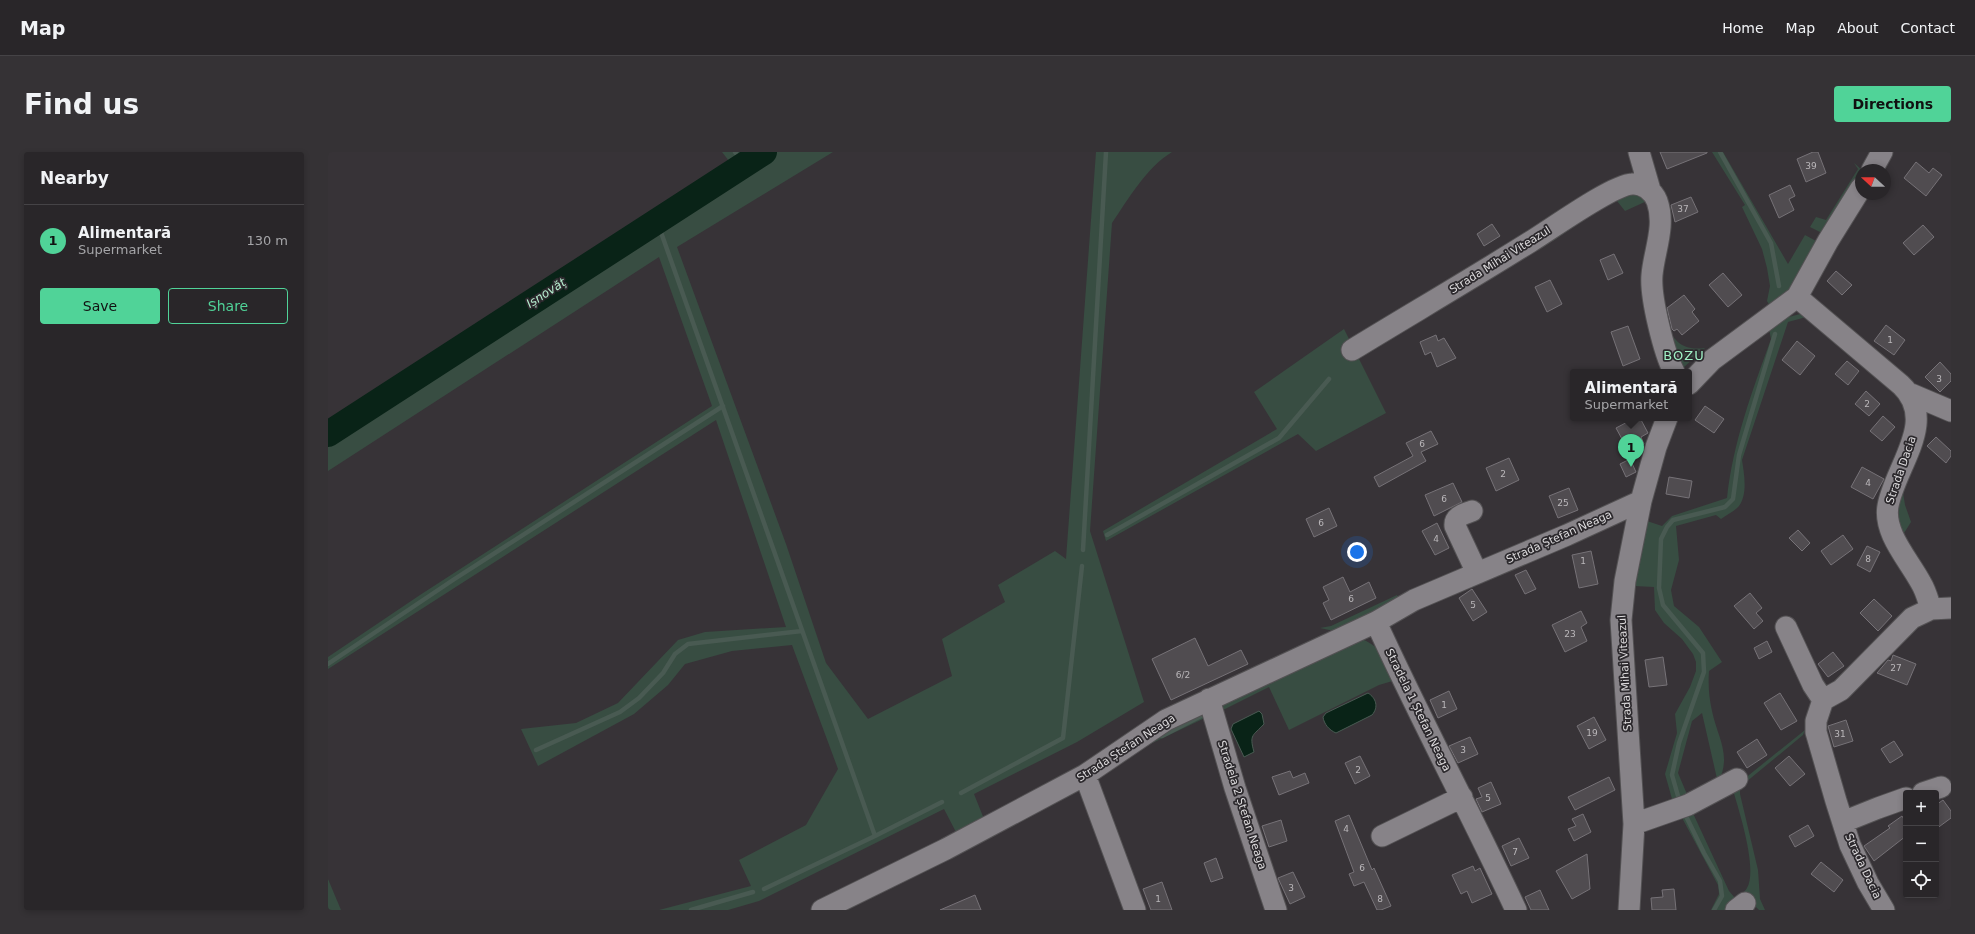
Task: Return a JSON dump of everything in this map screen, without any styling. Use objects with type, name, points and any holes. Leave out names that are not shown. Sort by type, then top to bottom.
[{"type":"street","points":[[1639,152],[1650,190],[1657,201],[1660,218],[1660,232],[1652,276],[1652,291],[1669,361],[1673,369]]},
{"type":"street","points":[[1875,164],[1882,152]]},
{"type":"street","name":"Strada Mihai Viteazul","points":[[1352,350],[1502,260],[1609,192],[1632,184],[1640,185],[1650,190]]},
{"type":"street","points":[[1692,381],[1724,350],[1797,297],[1828,241],[1855,198]]},
{"type":"street","points":[[1797,297],[1911,394],[1951,411]]},
{"type":"street","name":"Strada Dacia","points":[[1884,910],[1868,883],[1850,845],[1816,732],[1816,721],[1823,700],[1841,690],[1912,618],[1941,608],[1922,585],[1892,534],[1888,522],[1890,500],[1907,457],[1917,421],[1916,407],[1911,394]]},
{"type":"street","name":"Strada Mihai Viteazul","points":[[1629,910],[1634,824],[1621,620],[1625,581],[1641,501],[1656,447],[1666,421]]},
{"type":"street","name":"Strada Ștefan Neaga","points":[[822,910],[946,849],[1085,775],[1166,720],[1376,622],[1414,600],[1567,535],[1641,501]]},
{"type":"street","points":[[1472,511],[1456,518],[1454,521],[1454,526],[1477,573]]},
{"type":"street","name":"Stradela 1 Ștefan Neaga","points":[[1376,622],[1402,680],[1462,797],[1516,910]]},
{"type":"street","points":[[1786,628],[1813,685],[1823,700]]},
{"type":"street","name":"Stradela 2 Ștefan Neaga","points":[[1209,699],[1235,788],[1276,910]]},
{"type":"street","points":[[1085,775],[1135,910]]},
{"type":"street","points":[[1634,824],[1688,805],[1737,779]]},
{"type":"street","points":[[1382,836],[1462,797]]},
{"type":"street","name":"Strada Dacia","points":[[1843,822],[1903,799]]},
{"type":"shaded area","points":[[722,152],[833,152],[677,247],[786,544],[826,663],[868,719],[952,676],[942,639],[1005,602],[998,585],[1055,551],[1066,559],[1096,152],[1172,152],[1154,166],[1146,175],[1112,223],[1090,531],[1144,702],[1077,742],[974,794],[984,819],[957,834],[944,809],[759,901],[728,910],[659,910],[751,886],[739,860],[806,825],[838,769],[792,645],[732,651],[685,664],[668,685],[634,714],[538,766],[521,729],[576,723],[618,703],[678,640],[705,632],[786,627],[716,420],[328,669],[328,657],[420,595],[712,406],[659,257],[328,471],[328,420],[729,161]]},
{"type":"shaded area","points":[[1712,152],[1723,152],[1788,264],[1805,235],[1816,241],[1789,291],[1770,306],[1767,301],[1770,286],[1762,249],[1742,207],[1745,205]]},
{"type":"shaded area","points":[[1855,174],[1855,179],[1822,233],[1810,227],[1816,217],[1826,220]]},
{"type":"shaded area","points":[[1632,191],[1644,195],[1649,200],[1625,211],[1617,201],[1613,201],[1596,210],[1553,241],[1553,235],[1591,209],[1612,197]]},
{"type":"shaded area","points":[[1804,313],[1810,316],[1788,322],[1742,460],[1744,496],[1739,506],[1721,519],[1716,515],[1676,526],[1679,560],[1671,590],[1674,606],[1699,627],[1722,662],[1709,671],[1709,691],[1711,706],[1724,755],[1724,764],[1718,783],[1702,713],[1692,721],[1678,773],[1689,799],[1674,806],[1665,774],[1677,733],[1675,714],[1690,687],[1696,671],[1696,662],[1693,654],[1682,639],[1664,623],[1655,610],[1654,587],[1634,586],[1647,521],[1662,526],[1672,516],[1727,498],[1734,457],[1744,417],[1771,339],[1769,329],[1785,318]]},
{"type":"shaded area","points":[[1664,324],[1680,344],[1690,348],[1705,348],[1683,368]]},
{"type":"shaded area","points":[[1344,329],[1386,413],[1316,451],[1298,434],[1106,541],[1103,531],[1277,429],[1254,392]]},
{"type":"shaded area","points":[[1902,486],[1905,505],[1911,522],[1901,538],[1893,505]]},
{"type":"shaded area","points":[[1397,595],[1399,598],[1396,604],[1334,631],[1320,628],[1331,626]]},
{"type":"shaded area","points":[[1357,637],[1378,649],[1396,680],[1379,685],[1289,730],[1269,687],[1221,711],[1217,703]]},
{"type":"shaded area","points":[[1368,693],[1373,697],[1376,703],[1372,715],[1336,733],[1324,722],[1323,717],[1326,713]]},
{"type":"shaded area","points":[[1205,710],[1207,717],[1142,748],[1165,726]]},
{"type":"shaded area","points":[[1259,711],[1262,714],[1264,724],[1252,738],[1254,752],[1244,757],[1231,729],[1233,724]]},
{"type":"shaded area","points":[[1805,730],[1803,735],[1740,787],[1740,794],[1758,870],[1760,899],[1765,910],[1759,910],[1751,902],[1735,899],[1725,910],[1711,910],[1719,894],[1718,885],[1680,814],[1691,809],[1729,891],[1735,898],[1747,888],[1750,879],[1750,868],[1749,854],[1743,825],[1733,790],[1739,783]]},
{"type":"shaded area","points":[[328,879],[341,910],[328,910]]},
{"type":"building","points":[[1660,152],[1707,152],[1707,153],[1667,169]]},
{"type":"building","points":[[1813,152],[1818,152],[1826,173],[1806,182],[1797,159]]},
{"type":"building","points":[[1916,162],[1929,173],[1933,168],[1942,175],[1926,196],[1904,178]]},
{"type":"building","points":[[1790,185],[1795,196],[1789,199],[1794,210],[1779,218],[1769,195]]},
{"type":"building","points":[[1691,197],[1698,212],[1675,222],[1671,205]]},
{"type":"building","points":[[1492,224],[1500,236],[1484,246],[1477,234]]},
{"type":"building","points":[[1923,225],[1934,237],[1914,255],[1903,243]]},
{"type":"building","points":[[1614,254],[1623,273],[1608,280],[1600,260]]},
{"type":"building","points":[[1836,271],[1852,285],[1842,295],[1827,281]]},
{"type":"building","points":[[1723,273],[1742,295],[1728,307],[1709,285]]},
{"type":"building","points":[[1550,280],[1562,304],[1547,312],[1535,287]]},
{"type":"building","points":[[1684,295],[1695,309],[1692,312],[1699,321],[1682,335],[1677,329],[1674,331],[1672,329],[1667,308]]},
{"type":"building","points":[[1886,325],[1905,340],[1894,355],[1874,341]]},
{"type":"building","points":[[1628,326],[1640,359],[1623,366],[1611,332]]},
{"type":"building","points":[[1436,335],[1438,341],[1444,338],[1456,358],[1437,367],[1431,352],[1425,355],[1420,342]]},
{"type":"building","points":[[1797,341],[1815,356],[1800,375],[1782,360]]},
{"type":"building","points":[[1847,361],[1859,371],[1848,385],[1835,374]]},
{"type":"building","points":[[1940,362],[1951,374],[1951,381],[1940,392],[1925,377]]},
{"type":"building","points":[[1866,391],[1880,404],[1869,416],[1855,404]]},
{"type":"building","points":[[1705,406],[1724,419],[1714,433],[1695,420]]},
{"type":"building","points":[[1883,416],[1895,427],[1882,441],[1870,431]]},
{"type":"building","points":[[1629,421],[1642,421],[1648,433],[1641,437],[1644,444],[1629,452],[1616,428]]},
{"type":"building","points":[[1431,431],[1438,444],[1421,452],[1426,461],[1379,487],[1374,477],[1413,456],[1406,443]]},
{"type":"building","points":[[1936,437],[1951,451],[1951,456],[1946,463],[1927,446]]},
{"type":"building","points":[[1509,458],[1519,480],[1496,491],[1486,468]]},
{"type":"building","points":[[1630,459],[1636,472],[1626,477],[1620,464]]},
{"type":"building","points":[[1862,467],[1884,479],[1873,499],[1851,487]]},
{"type":"building","points":[[1669,477],[1692,481],[1689,498],[1666,494]]},
{"type":"building","points":[[1453,483],[1462,502],[1434,516],[1425,495]]},
{"type":"building","points":[[1569,488],[1578,510],[1558,518],[1549,496]]},
{"type":"building","points":[[1329,508],[1337,526],[1314,537],[1306,519]]},
{"type":"building","points":[[1437,523],[1449,548],[1435,555],[1422,531]]},
{"type":"building","points":[[1798,530],[1810,543],[1802,551],[1789,538]]},
{"type":"building","points":[[1843,535],[1853,549],[1831,565],[1821,551]]},
{"type":"building","points":[[1867,546],[1880,552],[1870,572],[1857,565]]},
{"type":"building","points":[[1591,551],[1598,584],[1579,588],[1572,555]]},
{"type":"building","points":[[1526,570],[1536,589],[1525,594],[1515,575]]},
{"type":"building","points":[[1343,577],[1350,592],[1369,582],[1376,598],[1331,620],[1323,603],[1329,600],[1323,587]]},
{"type":"building","points":[[1472,589],[1487,612],[1473,621],[1459,598]]},
{"type":"building","points":[[1750,593],[1762,608],[1756,613],[1763,621],[1754,629],[1734,606]]},
{"type":"building","points":[[1874,599],[1892,616],[1878,631],[1860,613]]},
{"type":"building","points":[[1581,611],[1587,623],[1581,627],[1587,641],[1565,652],[1552,625]]},
{"type":"building","points":[[1195,638],[1208,666],[1241,650],[1248,664],[1171,700],[1152,659]]},
{"type":"building","points":[[1767,641],[1772,652],[1759,659],[1754,648]]},
{"type":"building","points":[[1833,652],[1844,666],[1828,677],[1818,664]]},
{"type":"building","points":[[1893,655],[1916,664],[1907,685],[1877,673],[1888,660],[1891,661]]},
{"type":"building","points":[[1663,657],[1667,685],[1649,687],[1645,660]]},
{"type":"building","points":[[1449,691],[1457,709],[1438,718],[1430,700]]},
{"type":"building","points":[[1780,693],[1797,721],[1781,730],[1764,703]]},
{"type":"building","points":[[1594,717],[1606,740],[1589,749],[1577,726]]},
{"type":"building","points":[[1846,720],[1853,741],[1834,747],[1828,726]]},
{"type":"building","points":[[1470,737],[1478,754],[1458,763],[1449,746]]},
{"type":"building","points":[[1757,739],[1767,755],[1747,768],[1737,752]]},
{"type":"building","points":[[1894,741],[1903,755],[1890,763],[1881,749]]},
{"type":"building","points":[[1360,756],[1370,776],[1355,784],[1345,763]]},
{"type":"building","points":[[1789,756],[1805,774],[1790,786],[1775,768]]},
{"type":"building","points":[[1290,771],[1293,778],[1305,773],[1309,783],[1279,795],[1272,777]]},
{"type":"building","points":[[1609,777],[1615,790],[1575,810],[1568,797]]},
{"type":"building","points":[[1491,782],[1501,804],[1482,812],[1476,799],[1482,797],[1478,788]]},
{"type":"building","points":[[1943,800],[1951,811],[1951,818],[1939,827],[1939,826],[1939,803]]},
{"type":"building","points":[[1583,814],[1591,832],[1574,841],[1568,829],[1576,826],[1572,819]]},
{"type":"building","points":[[1349,815],[1372,870],[1374,868],[1391,906],[1381,910],[1377,910],[1364,882],[1354,886],[1349,874],[1354,872],[1335,821]]},
{"type":"building","points":[[1902,816],[1903,838],[1874,861],[1864,846],[1890,828],[1888,826]]},
{"type":"building","points":[[1281,820],[1287,841],[1269,847],[1262,826]]},
{"type":"building","points":[[1808,825],[1814,836],[1795,847],[1789,836]]},
{"type":"building","points":[[1519,838],[1529,858],[1511,866],[1502,846]]},
{"type":"building","points":[[1587,854],[1590,889],[1572,899],[1556,871]]},
{"type":"building","points":[[1216,858],[1223,878],[1211,882],[1204,863]]},
{"type":"building","points":[[1821,862],[1843,880],[1834,892],[1811,874]]},
{"type":"building","points":[[1473,866],[1475,871],[1480,868],[1492,894],[1472,903],[1467,891],[1461,894],[1452,875]]},
{"type":"building","points":[[1293,872],[1305,897],[1290,904],[1278,878]]},
{"type":"building","points":[[1162,882],[1172,910],[1151,910],[1143,889]]},
{"type":"building","points":[[1674,889],[1676,910],[1652,910],[1651,898],[1663,897],[1662,890]]},
{"type":"building","points":[[1540,890],[1549,910],[1531,910],[1525,897]]},
{"type":"building","points":[[975,895],[981,910],[940,910]]},
{"type":"waterway","points":[[735,152],[745,164]]},
{"type":"waterway","name":"Ișnovăț","points":[[328,434],[764,152]]},
{"type":"waterway","points":[[1083,550],[1106,152]]},
{"type":"waterway","points":[[1720,152],[1771,243],[1779,286]]},
{"type":"waterway","points":[[657,221],[875,836],[764,889]]},
{"type":"waterway","points":[[1678,796],[1672,775],[1679,743],[1704,672],[1703,653],[1663,605],[1659,588],[1661,539],[1667,527],[1673,520],[1725,507],[1733,499],[1739,455],[1775,334]]},
{"type":"waterway","points":[[1107,535],[1279,438],[1329,379]]},
{"type":"waterway","points":[[328,664],[453,580],[723,406]]},
{"type":"waterway","points":[[961,793],[1063,738],[1082,566]]},
{"type":"waterway","points":[[536,750],[620,712],[639,698],[663,673],[675,654],[688,644],[802,631]]},
{"type":"waterway","points":[[1162,736],[1201,716]]},
{"type":"waterway","points":[[875,836],[942,802]]},
{"type":"waterway","points":[[1684,812],[1704,853],[1720,881],[1722,896],[1714,910]]},
{"type":"waterway","points":[[691,910],[753,892]]},
{"type":"place","name":"Alimentară","points":[[1631,467]]},
{"type":"district","name":"BOZU","points":[[1684,355]]}]
